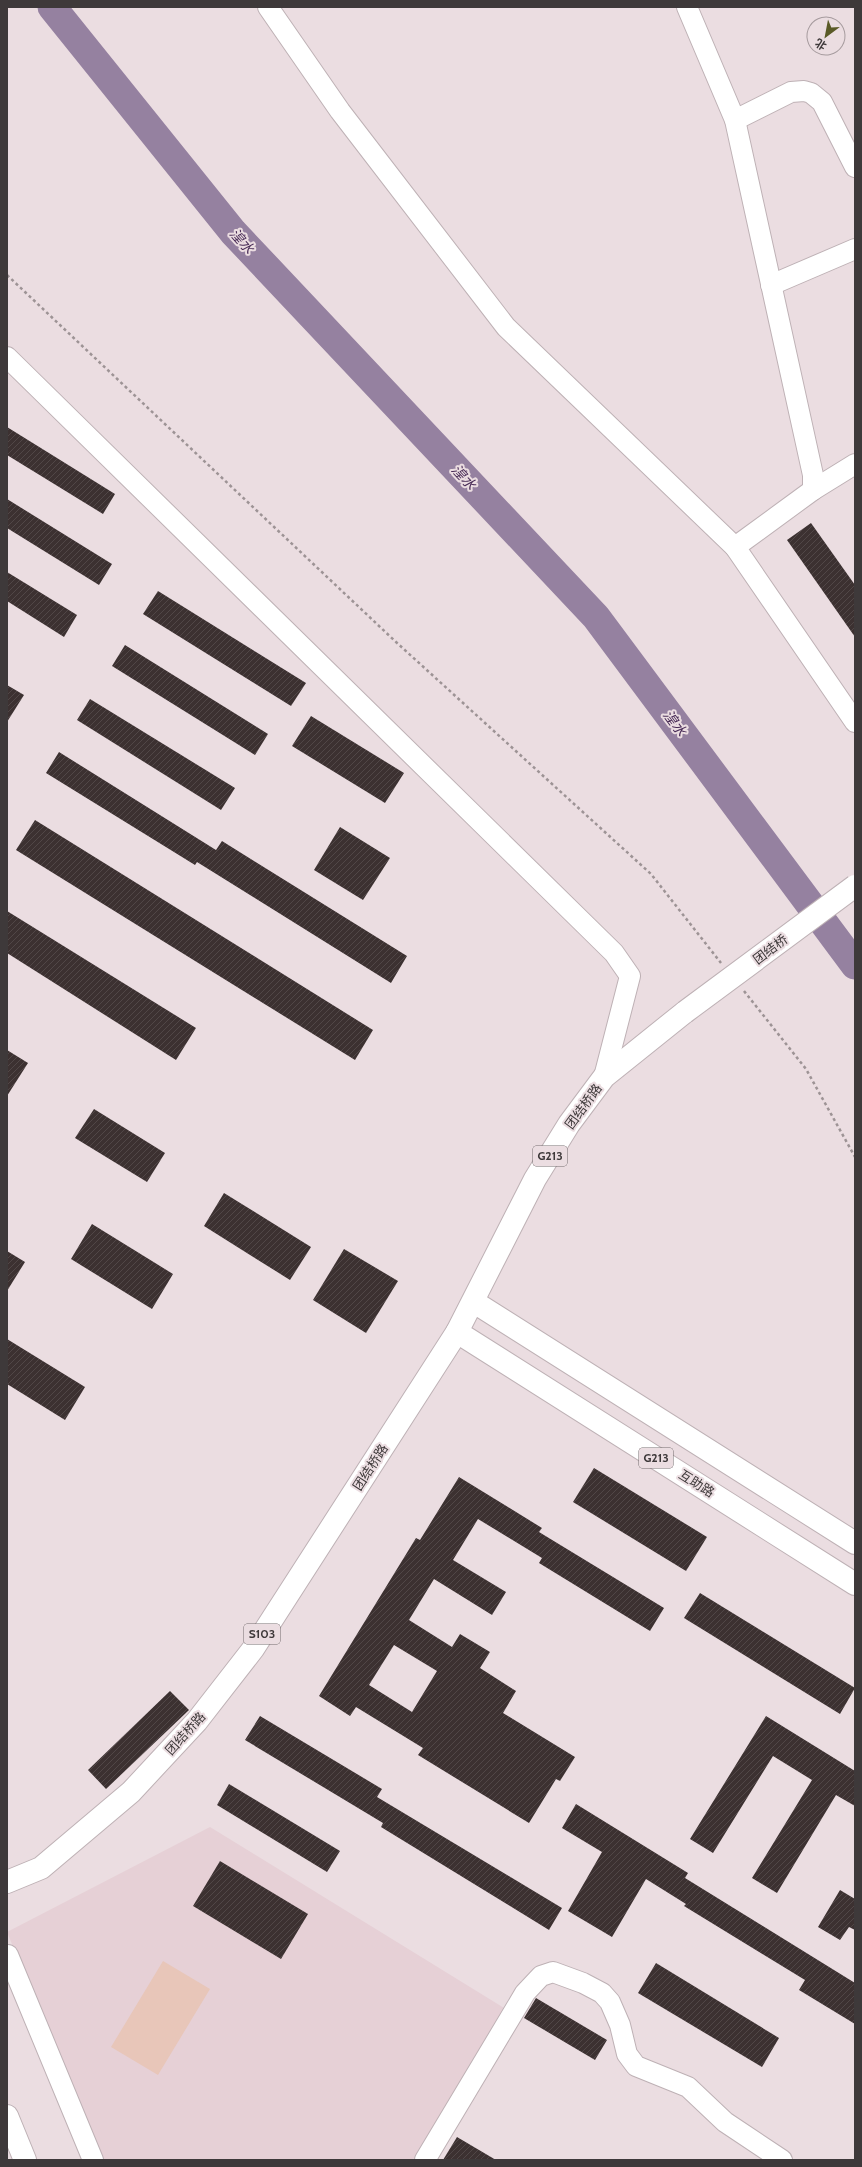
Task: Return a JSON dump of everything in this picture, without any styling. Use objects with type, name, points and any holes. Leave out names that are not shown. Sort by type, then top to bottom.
[{"type":"main road","name":"团结桥","points":[[684,1012],[855,886]]},
{"type":"main road","name":"团结桥路","points":[[7,1882],[41,1868],[131,1792],[197,1721],[253,1649],[457,1332],[474,1302],[535,1179],[569,1124],[604,1077],[684,1012]]},
{"type":"main road","name":"G213","points":[[474,1302],[855,1544]]},
{"type":"main road","name":"互助路","points":[[457,1332],[855,1584]]},
{"type":"main road","points":[[7,2116],[25,2160]]},
{"type":"street","points":[[268,7],[340,111],[506,327],[735,547],[855,722]]},
{"type":"street","points":[[687,7],[734,120],[813,475],[813,490]]},
{"type":"street","points":[[734,120],[791,92],[804,91],[811,93],[822,102],[855,167]]},
{"type":"street","points":[[771,285],[855,250]]},
{"type":"street","points":[[7,357],[614,953],[630,976],[604,1077]]},
{"type":"street","points":[[735,547],[813,490],[855,464]]},
{"type":"street","points":[[8,1955],[92,2160]]},
{"type":"street","points":[[425,2160],[525,1993],[541,1976],[552,1972],[583,1983],[602,1993],[610,2002],[620,2025],[627,2054],[636,2066],[688,2087],[725,2122],[782,2160]]},
{"type":"path","points":[[7,275],[396,642],[651,874],[724,965]]},
{"type":"path","points":[[743,990],[806,1069],[855,1157]]},
{"type":"shaded area","points":[[210,1827],[509,2011],[413,2160],[101,2160],[7,1932]]},
{"type":"shaded area","points":[[163,1961],[210,1989],[158,2075],[111,2047]]},
{"type":"building","points":[[7,427],[115,494],[103,514],[7,455]]},
{"type":"building","points":[[7,499],[112,564],[99,585],[7,528]]},
{"type":"building","points":[[811,523],[855,585],[855,637],[787,540]]},
{"type":"building","points":[[7,572],[77,615],[64,637],[7,601]]},
{"type":"building","points":[[158,591],[306,683],[291,706],[143,614]]},
{"type":"building","points":[[125,645],[268,734],[255,755],[112,666]]},
{"type":"building","points":[[7,685],[24,695],[7,722]]},
{"type":"building","points":[[90,699],[235,788],[221,810],[77,720]]},
{"type":"building","points":[[311,716],[404,773],[385,803],[292,746]]},
{"type":"building","points":[[59,752],[216,850],[222,841],[407,956],[391,983],[197,862],[195,865],[46,773]]},
{"type":"building","points":[[35,820],[373,1030],[355,1060],[16,850]]},
{"type":"building","points":[[340,827],[390,858],[363,900],[314,870]]},
{"type":"building","points":[[7,911],[196,1028],[176,1060],[7,953]]},
{"type":"building","points":[[7,1050],[28,1063],[7,1096]]},
{"type":"building","points":[[94,1109],[165,1153],[147,1182],[75,1138]]},
{"type":"building","points":[[224,1193],[311,1247],[290,1280],[204,1226]]},
{"type":"building","points":[[92,1224],[173,1274],[152,1309],[71,1259]]},
{"type":"building","points":[[344,1249],[398,1281],[366,1333],[313,1300]]},
{"type":"building","points":[[7,1251],[25,1262],[7,1291]]},
{"type":"building","points":[[7,1339],[85,1387],[65,1420],[7,1384]]},
{"type":"building","points":[[594,1468],[707,1537],[686,1571],[573,1502]]},
{"type":"building","points":[[459,1477],[542,1528],[539,1532],[664,1608],[650,1631],[539,1563],[542,1558],[478,1519],[453,1560],[506,1592],[492,1615],[434,1579],[409,1620],[452,1647],[460,1634],[490,1652],[480,1668],[516,1691],[503,1713],[575,1757],[560,1781],[556,1779],[529,1823],[418,1755],[423,1748],[356,1707],[350,1716],[319,1696],[416,1538],[420,1540]],"holes":[[[394,1645],[437,1671],[412,1712],[369,1685]]]},
{"type":"building","points":[[700,1593],[855,1688],[840,1714],[684,1618]]},
{"type":"building","points":[[170,1691],[189,1710],[106,1789],[88,1770]]},
{"type":"building","points":[[260,1716],[382,1789],[377,1797],[562,1908],[549,1930],[381,1827],[383,1823],[245,1740]]},
{"type":"building","points":[[766,1716],[855,1771],[855,1806],[836,1795],[777,1893],[752,1878],[812,1780],[773,1756],[713,1853],[690,1839]]},
{"type":"building","points":[[229,1784],[340,1851],[327,1872],[217,1805]]},
{"type":"building","points":[[576,1804],[688,1873],[685,1878],[855,1983],[855,2024],[799,1990],[805,1980],[684,1906],[686,1904],[646,1879],[612,1937],[568,1911],[602,1852],[562,1828]]},
{"type":"building","points":[[220,1861],[308,1914],[281,1959],[193,1906]]},
{"type":"building","points":[[840,1890],[855,1899],[855,1930],[849,1927],[840,1940],[818,1927]]},
{"type":"building","points":[[656,1963],[779,2038],[762,2067],[638,1993]]},
{"type":"building","points":[[536,1998],[607,2040],[595,2060],[524,2018]]},
{"type":"building","points":[[457,2137],[496,2160],[443,2160]]},
{"type":"waterway","name":"湟水","points":[[52,7],[233,232],[596,617],[855,965]]}]
